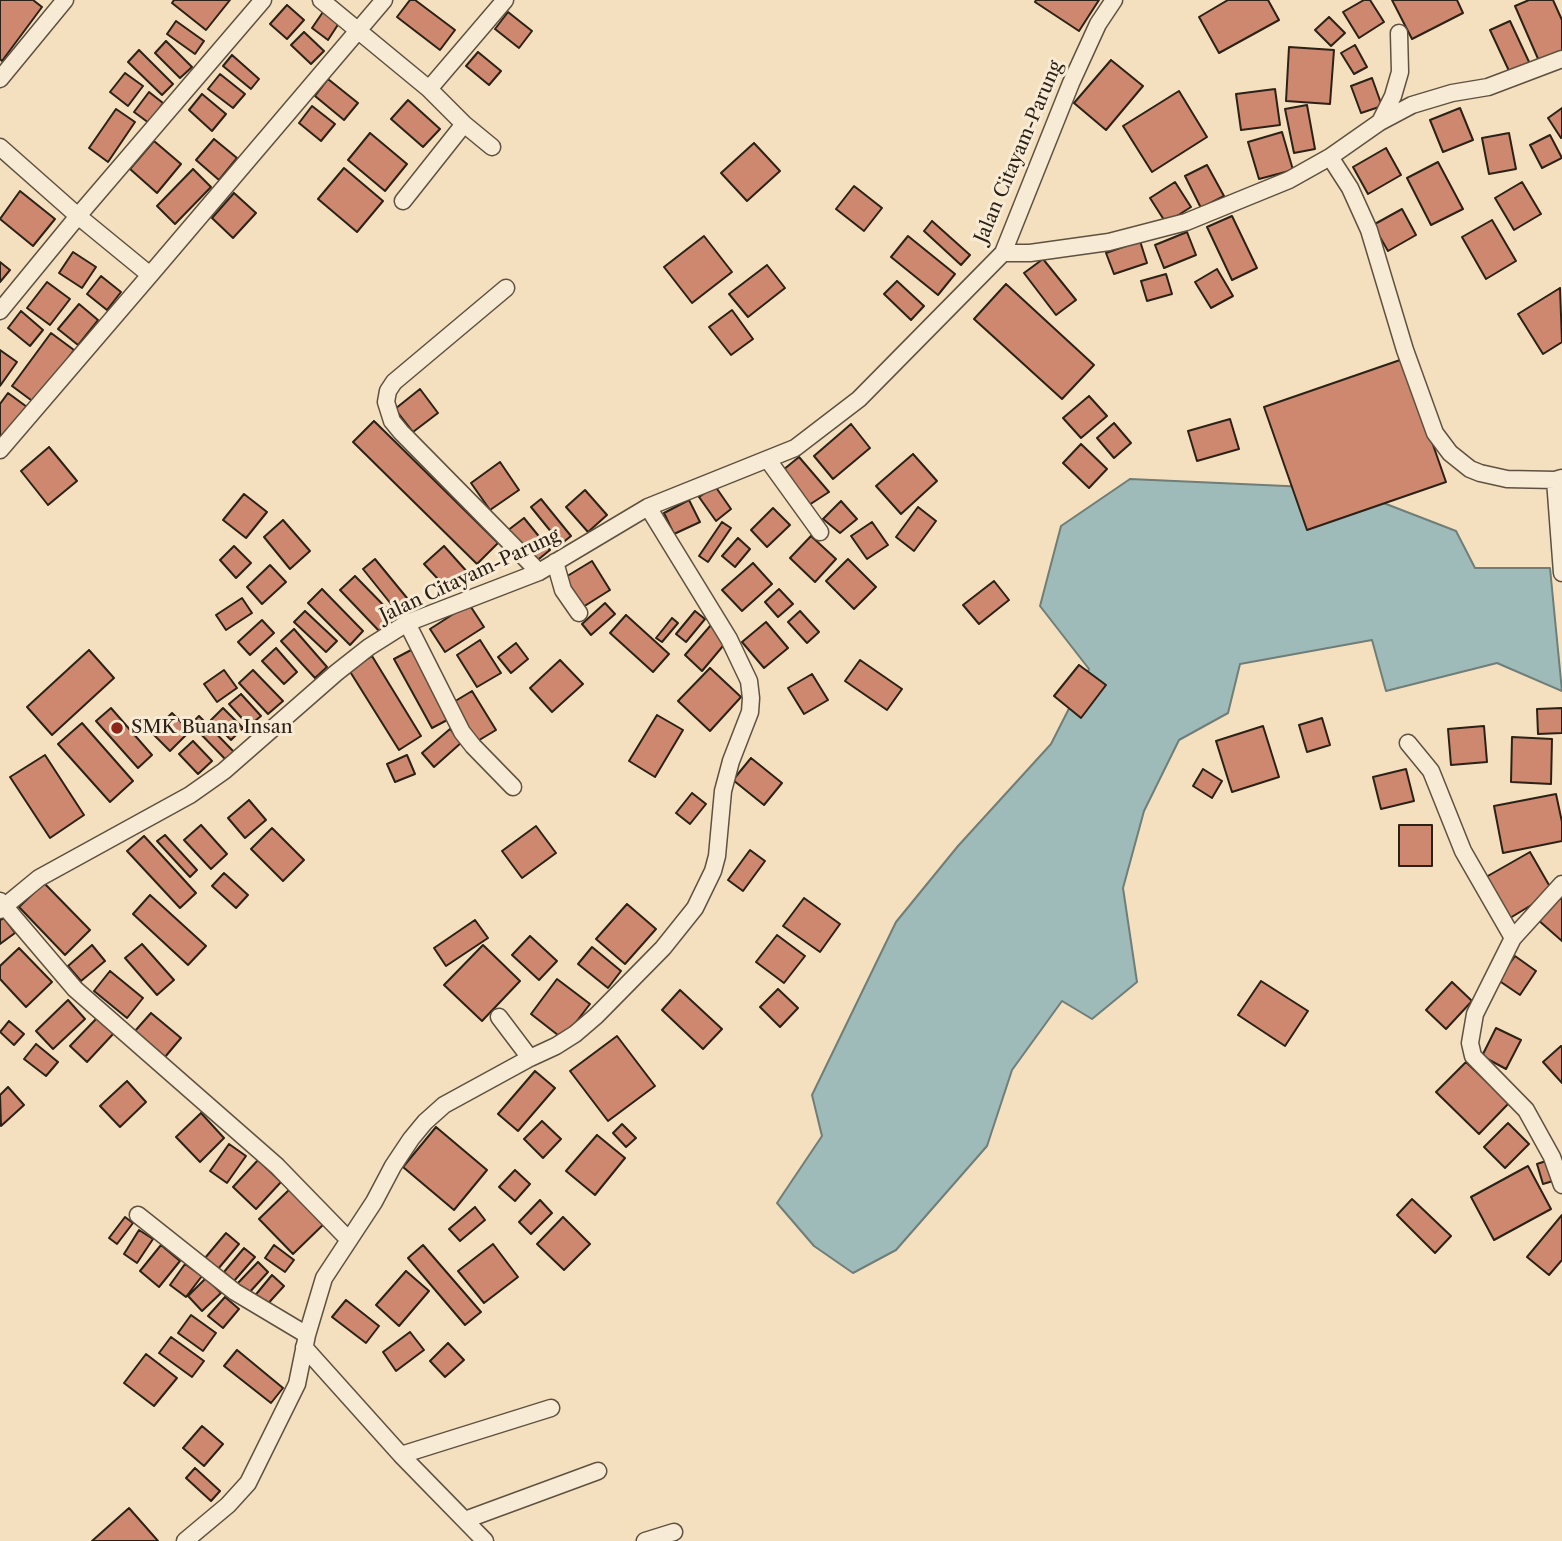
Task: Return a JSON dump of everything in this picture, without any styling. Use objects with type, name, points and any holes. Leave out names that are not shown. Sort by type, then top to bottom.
[{"type":"street","points":[[0,79],[65,0]]},
{"type":"street","points":[[0,311],[263,0]]},
{"type":"street","points":[[321,0],[429,89],[492,147]]},
{"type":"street","points":[[0,450],[384,0]]},
{"type":"street","points":[[429,89],[505,0]]},
{"type":"street","name":"Jalan Citayam-Parung","points":[[2,905],[39,878],[190,795],[224,771],[336,673],[369,647],[407,623],[538,572],[648,507],[707,481],[795,448],[859,399],[1003,253],[1071,83],[1098,24],[1114,0]]},
{"type":"street","points":[[1380,122],[1393,96],[1400,72],[1399,33]]},
{"type":"street","points":[[1003,253],[1030,253],[1109,242],[1186,222],[1289,180],[1330,157],[1380,122],[1412,105],[1451,93],[1488,88],[1562,59]]},
{"type":"street","points":[[402,201],[464,124]]},
{"type":"street","points":[[0,147],[150,275]]},
{"type":"street","points":[[1330,157],[1350,188],[1369,230],[1405,350],[1435,433],[1450,453],[1470,469],[1480,473],[1507,479],[1559,479],[1562,573]]},
{"type":"street","points":[[506,288],[394,382],[388,391],[386,402],[392,421],[401,432],[538,572]]},
{"type":"street","points":[[768,460],[820,532]]},
{"type":"street","points":[[185,1541],[228,1506],[248,1483],[297,1384],[305,1341],[324,1278],[374,1202],[393,1166],[425,1122],[444,1105],[556,1046],[596,1016],[663,948],[695,908],[713,871],[717,856],[723,791],[731,761],[750,712],[748,681],[729,639],[648,507]]},
{"type":"street","points":[[555,562],[563,590],[579,613]]},
{"type":"street","points":[[407,623],[462,732],[513,787]]},
{"type":"street","points":[[1408,743],[1431,771],[1463,851],[1513,938]]},
{"type":"street","points":[[1562,884],[1513,938],[1475,1014],[1470,1043],[1473,1056],[1526,1110],[1552,1157],[1562,1185]]},
{"type":"street","points":[[2,905],[75,989],[277,1166],[349,1240]]},
{"type":"street","points":[[499,1017],[530,1058]]},
{"type":"street","points":[[138,1215],[235,1292],[305,1341],[401,1455],[485,1541]]},
{"type":"street","points":[[401,1455],[551,1408]]},
{"type":"street","points":[[465,1520],[598,1471]]},
{"type":"street","points":[[645,1541],[674,1532]]},
{"type":"water","points":[[1130,479],[1308,487],[1368,497],[1456,531],[1475,568],[1550,568],[1562,691],[1497,663],[1386,691],[1372,640],[1240,664],[1228,713],[1179,740],[1144,811],[1123,888],[1137,982],[1092,1019],[1062,1001],[1012,1070],[987,1146],[896,1250],[853,1273],[814,1246],[777,1203],[822,1136],[812,1095],[896,922],[958,846],[1051,744],[1089,669],[1040,606],[1061,526]]},
{"type":"building","points":[[0,0],[33,0],[42,7],[2,61],[0,59]]},
{"type":"building","points":[[174,0],[230,0],[206,30],[172,3]]},
{"type":"building","points":[[410,0],[415,0],[455,30],[440,50],[397,17]]},
{"type":"building","points":[[1099,0],[1079,31],[1035,2]]},
{"type":"building","points":[[1228,0],[1268,0],[1279,20],[1219,53],[1199,17]]},
{"type":"building","points":[[1364,0],[1370,0],[1384,22],[1359,38],[1343,12]]},
{"type":"building","points":[[1392,0],[1457,0],[1463,13],[1412,39]]},
{"type":"building","points":[[1529,0],[1553,0],[1562,20],[1562,51],[1539,61],[1515,6]]},
{"type":"building","points":[[287,5],[304,20],[287,39],[270,24]]},
{"type":"building","points":[[325,9],[341,20],[328,40],[312,28]]},
{"type":"building","points":[[508,12],[532,31],[519,48],[495,29]]},
{"type":"building","points":[[1329,17],[1345,33],[1331,46],[1315,30]]},
{"type":"building","points":[[176,21],[204,41],[195,54],[167,34]]},
{"type":"building","points":[[1510,21],[1530,64],[1510,73],[1490,30]]},
{"type":"building","points":[[304,32],[324,51],[311,64],[291,45]]},
{"type":"building","points":[[166,41],[192,67],[180,78],[155,53]]},
{"type":"building","points":[[1355,45],[1367,67],[1354,74],[1341,53]]},
{"type":"building","points":[[1289,47],[1334,50],[1330,104],[1286,101]]},
{"type":"building","points":[[139,50],[173,84],[162,95],[128,62]]},
{"type":"building","points":[[478,52],[501,71],[489,85],[466,66]]},
{"type":"building","points":[[232,55],[259,79],[251,89],[223,66]]},
{"type":"building","points":[[1111,60],[1143,86],[1106,130],[1074,103]]},
{"type":"building","points":[[125,73],[143,86],[128,106],[110,92]]},
{"type":"building","points":[[220,74],[245,94],[233,108],[208,89]]},
{"type":"building","points":[[1372,78],[1382,106],[1361,113],[1351,86]]},
{"type":"building","points":[[328,79],[358,103],[344,120],[315,96]]},
{"type":"building","points":[[1275,89],[1280,125],[1241,130],[1236,94]]},
{"type":"building","points":[[1179,91],[1207,137],[1152,172],[1123,126]]},
{"type":"building","points":[[149,92],[163,103],[149,123],[134,112]]},
{"type":"building","points":[[202,94],[226,114],[212,131],[189,110]]},
{"type":"building","points":[[408,100],[440,129],[423,147],[391,119]]},
{"type":"building","points":[[1307,105],[1315,149],[1294,153],[1285,109]]},
{"type":"building","points":[[312,106],[335,124],[321,141],[299,123]]},
{"type":"building","points":[[1460,108],[1473,140],[1443,152],[1430,120]]},
{"type":"building","points":[[1562,108],[1562,137],[1561,138],[1548,118]]},
{"type":"building","points":[[116,109],[135,122],[108,162],[89,148]]},
{"type":"building","points":[[1282,132],[1293,170],[1259,179],[1248,142]]},
{"type":"building","points":[[370,133],[407,164],[385,191],[348,160]]},
{"type":"building","points":[[1509,133],[1516,169],[1489,174],[1482,138]]},
{"type":"building","points":[[1550,135],[1562,158],[1542,168],[1530,145]]},
{"type":"building","points":[[214,139],[237,158],[219,180],[196,160]]},
{"type":"building","points":[[154,141],[181,164],[157,193],[130,169]]},
{"type":"building","points":[[754,143],[780,171],[747,201],[721,173]]},
{"type":"building","points":[[1386,148],[1401,175],[1368,194],[1353,167]]},
{"type":"building","points":[[1438,162],[1463,209],[1431,225],[1407,178]]},
{"type":"building","points":[[1207,165],[1224,196],[1201,208],[1185,176]]},
{"type":"building","points":[[344,168],[383,201],[357,232],[318,199]]},
{"type":"building","points":[[193,169],[211,187],[175,224],[157,206]]},
{"type":"building","points":[[1175,182],[1191,207],[1166,223],[1150,198]]},
{"type":"building","points":[[1522,182],[1541,214],[1514,230],[1495,198]]},
{"type":"building","points":[[854,186],[882,208],[864,231],[836,209]]},
{"type":"building","points":[[20,191],[55,219],[33,246],[0,219]]},
{"type":"building","points":[[234,193],[256,213],[233,238],[212,218]]},
{"type":"building","points":[[1402,209],[1416,235],[1388,251],[1373,225]]},
{"type":"building","points":[[1232,216],[1257,268],[1232,280],[1207,227]]},
{"type":"building","points":[[1492,220],[1516,261],[1486,279],[1462,237]]},
{"type":"building","points":[[932,221],[970,255],[961,265],[924,231]]},
{"type":"building","points":[[1187,232],[1196,255],[1164,268],[1155,245]]},
{"type":"building","points":[[704,236],[732,272],[692,303],[664,267]]},
{"type":"building","points":[[908,236],[955,274],[938,295],[891,257]]},
{"type":"building","points":[[1140,241],[1147,263],[1114,274],[1106,253]]},
{"type":"building","points":[[73,252],[96,267],[82,288],[59,273]]},
{"type":"building","points":[[1043,259],[1076,300],[1056,315],[1024,273]]},
{"type":"building","points":[[0,262],[10,270],[0,282]]},
{"type":"building","points":[[767,265],[785,288],[748,317],[729,294]]},
{"type":"building","points":[[1217,269],[1233,296],[1211,308],[1195,282]]},
{"type":"building","points":[[1166,274],[1172,294],[1147,301],[1141,281]]},
{"type":"building","points":[[101,276],[121,292],[107,310],[87,294]]},
{"type":"building","points":[[897,281],[924,306],[911,320],[884,294]]},
{"type":"building","points":[[47,282],[70,299],[50,325],[27,308]]},
{"type":"building","points":[[1006,284],[1094,365],[1062,399],[974,319]]},
{"type":"building","points":[[1560,288],[1562,342],[1543,354],[1518,314]]},
{"type":"building","points":[[79,304],[98,320],[78,345],[58,329]]},
{"type":"building","points":[[732,310],[753,339],[731,355],[709,327]]},
{"type":"building","points":[[21,311],[43,330],[30,346],[8,328]]},
{"type":"building","points":[[51,333],[74,350],[35,403],[12,386]]},
{"type":"building","points":[[0,350],[17,362],[0,386]]},
{"type":"building","points":[[1403,359],[1446,482],[1307,530],[1264,407]]},
{"type":"building","points":[[420,389],[438,413],[413,432],[395,409]]},
{"type":"building","points":[[8,393],[27,407],[0,444],[0,404]]},
{"type":"building","points":[[1089,396],[1107,416],[1081,438],[1063,418]]},
{"type":"building","points":[[1230,419],[1239,449],[1197,461],[1188,431]]},
{"type":"building","points":[[374,421],[498,543],[477,564],[353,442]]},
{"type":"building","points":[[1114,423],[1131,443],[1114,458],[1097,438]]},
{"type":"building","points":[[851,424],[870,448],[833,479],[814,456]]},
{"type":"building","points":[[1081,444],[1107,469],[1089,488],[1063,463]]},
{"type":"building","points":[[49,447],[77,481],[48,505],[21,471]]},
{"type":"building","points":[[913,454],[937,481],[901,514],[876,486]]},
{"type":"building","points":[[799,457],[829,492],[809,505],[783,470]]},
{"type":"building","points":[[500,462],[519,490],[490,510],[471,483]]},
{"type":"building","points":[[715,486],[731,509],[716,521],[699,497]]},
{"type":"building","points":[[585,490],[607,515],[588,532],[566,507]]},
{"type":"building","points":[[244,494],[267,512],[246,538],[223,520]]},
{"type":"building","points":[[541,499],[571,536],[561,544],[531,507]]},
{"type":"building","points":[[689,500],[700,522],[674,534],[664,513]]},
{"type":"building","points":[[841,501],[857,519],[840,533],[823,519]]},
{"type":"building","points":[[918,507],[936,521],[914,551],[896,537]]},
{"type":"building","points":[[773,508],[790,525],[767,547],[751,530]]},
{"type":"building","points":[[524,518],[550,550],[534,563],[507,531]]},
{"type":"building","points":[[283,520],[310,551],[290,569],[264,537]]},
{"type":"building","points":[[722,522],[731,528],[708,562],[699,556]]},
{"type":"building","points":[[872,522],[888,545],[867,559],[851,536]]},
{"type":"building","points":[[811,536],[836,559],[815,582],[790,558]]},
{"type":"building","points":[[738,538],[750,549],[735,567],[722,556]]},
{"type":"building","points":[[234,546],[251,563],[236,578],[220,560]]},
{"type":"building","points":[[444,546],[469,574],[449,591],[424,564]]},
{"type":"building","points":[[375,559],[416,609],[403,619],[363,569]]},
{"type":"building","points":[[848,559],[876,587],[854,609],[826,581]]},
{"type":"building","points":[[592,561],[610,590],[583,607],[564,578]]},
{"type":"building","points":[[753,563],[772,584],[742,611],[722,590]]},
{"type":"building","points":[[270,565],[286,582],[262,604],[247,587]]},
{"type":"building","points":[[355,576],[396,618],[381,633],[340,590]]},
{"type":"building","points":[[994,581],[1009,600],[979,624],[963,605]]},
{"type":"building","points":[[322,589],[363,631],[350,645],[308,603]]},
{"type":"building","points":[[779,589],[793,604],[778,617],[765,602]]},
{"type":"building","points":[[242,598],[252,613],[226,630],[216,615]]},
{"type":"building","points":[[605,603],[615,614],[591,635],[582,624]]},
{"type":"building","points":[[469,604],[484,627],[445,652],[430,629]]},
{"type":"building","points":[[305,611],[337,641],[326,652],[294,622]]},
{"type":"building","points":[[695,611],[705,619],[686,642],[676,634]]},
{"type":"building","points":[[800,611],[819,632],[807,643],[788,622]]},
{"type":"building","points":[[626,615],[669,654],[653,672],[610,633]]},
{"type":"building","points":[[672,618],[678,623],[662,642],[656,638]]},
{"type":"building","points":[[262,620],[274,633],[250,655],[238,642]]},
{"type":"building","points":[[766,622],[788,648],[764,668],[742,642]]},
{"type":"building","points":[[711,625],[728,640],[702,671],[685,655]]},
{"type":"building","points":[[294,629],[327,667],[315,678],[281,641]]},
{"type":"building","points":[[480,640],[501,673],[477,687],[457,655]]},
{"type":"building","points":[[516,643],[528,659],[511,673],[498,657]]},
{"type":"building","points":[[276,648],[297,672],[284,684],[262,661]]},
{"type":"building","points":[[413,649],[451,718],[432,728],[394,659]]},
{"type":"building","points":[[89,650],[114,678],[52,735],[27,707]]},
{"type":"building","points":[[372,656],[421,736],[399,750],[349,670]]},
{"type":"building","points":[[560,660],[583,684],[552,712],[530,688]]},
{"type":"building","points":[[860,660],[902,689],[887,710],[845,681]]},
{"type":"building","points":[[1079,665],[1106,685],[1081,718],[1054,696]]},
{"type":"building","points":[[710,668],[741,697],[710,731],[678,701]]},
{"type":"building","points":[[224,670],[237,688],[217,702],[204,684]]},
{"type":"building","points":[[253,670],[283,701],[268,714],[239,683]]},
{"type":"building","points":[[812,674],[828,700],[804,714],[788,688]]},
{"type":"building","points":[[472,691],[496,730],[476,742],[452,703]]},
{"type":"building","points":[[241,694],[261,716],[249,726],[229,704]]},
{"type":"building","points":[[111,708],[152,755],[138,768],[96,721]]},
{"type":"building","points":[[223,708],[243,728],[231,740],[211,720]]},
{"type":"building","points":[[1562,708],[1562,733],[1538,734],[1537,709]]},
{"type":"building","points":[[172,713],[190,731],[170,751],[152,733]]},
{"type":"building","points":[[657,715],[683,730],[655,777],[629,761]]},
{"type":"building","points":[[199,716],[235,753],[227,761],[191,724]]},
{"type":"building","points":[[1322,718],[1330,745],[1307,752],[1299,725]]},
{"type":"building","points":[[82,723],[133,781],[110,802],[58,744]]},
{"type":"building","points":[[1263,726],[1279,777],[1232,792],[1216,741]]},
{"type":"building","points":[[1484,726],[1487,762],[1451,765],[1448,729]]},
{"type":"building","points":[[450,729],[462,742],[434,767],[422,753]]},
{"type":"building","points":[[1512,737],[1552,739],[1551,784],[1511,782]]},
{"type":"building","points":[[193,741],[212,761],[198,774],[179,754]]},
{"type":"building","points":[[45,755],[84,815],[50,838],[10,777]]},
{"type":"building","points":[[407,755],[415,774],[395,782],[387,764]]},
{"type":"building","points":[[751,758],[782,783],[764,805],[733,780]]},
{"type":"building","points":[[1203,769],[1222,781],[1212,798],[1193,786]]},
{"type":"building","points":[[1406,769],[1414,801],[1381,809],[1373,777]]},
{"type":"building","points":[[692,793],[706,804],[690,824],[676,813]]},
{"type":"building","points":[[1556,794],[1562,822],[1562,841],[1503,853],[1494,806]]},
{"type":"building","points":[[249,800],[266,820],[245,838],[228,818]]},
{"type":"building","points":[[201,825],[227,854],[211,869],[184,840]]},
{"type":"building","points":[[1399,825],[1432,825],[1432,866],[1399,866]]},
{"type":"building","points":[[536,826],[556,853],[522,878],[502,851]]},
{"type":"building","points":[[272,828],[304,860],[283,881],[251,849]]},
{"type":"building","points":[[165,835],[197,870],[190,877],[157,841]]},
{"type":"building","points":[[144,836],[196,893],[180,908],[127,851]]},
{"type":"building","points":[[750,850],[765,861],[743,891],[728,880]]},
{"type":"building","points":[[1530,852],[1553,892],[1510,918],[1486,877]]},
{"type":"building","points":[[224,873],[248,895],[236,908],[212,886]]},
{"type":"building","points":[[44,883],[90,930],[65,955],[19,907]]},
{"type":"building","points":[[150,895],[206,946],[188,965],[133,914]]},
{"type":"building","points":[[1558,896],[1562,900],[1562,941],[1537,919]]},
{"type":"building","points":[[804,898],[840,924],[820,952],[783,926]]},
{"type":"building","points":[[627,904],[656,929],[625,964],[596,939]]},
{"type":"building","points":[[4,918],[15,933],[0,944],[0,920]]},
{"type":"building","points":[[475,920],[488,938],[446,966],[434,948]]},
{"type":"building","points":[[777,935],[805,956],[784,983],[756,962]]},
{"type":"building","points":[[530,936],[557,961],[539,980],[512,955]]},
{"type":"building","points":[[142,944],[174,980],[157,995],[125,958]]},
{"type":"building","points":[[92,945],[105,961],[81,981],[68,966]]},
{"type":"building","points":[[483,945],[520,981],[482,1021],[444,985]]},
{"type":"building","points":[[592,947],[621,971],[608,988],[578,964]]},
{"type":"building","points":[[19,948],[52,982],[26,1007],[0,979],[0,966]]},
{"type":"building","points":[[1515,956],[1536,971],[1520,995],[1498,980]]},
{"type":"building","points":[[110,971],[143,998],[127,1018],[94,991]]},
{"type":"building","points":[[557,979],[590,1004],[563,1039],[531,1014]]},
{"type":"building","points":[[1261,981],[1308,1011],[1285,1046],[1238,1015]]},
{"type":"building","points":[[1452,982],[1472,1001],[1446,1029],[1426,1010]]},
{"type":"building","points":[[778,989],[798,1008],[780,1027],[760,1007]]},
{"type":"building","points":[[680,990],[722,1029],[703,1049],[662,1010]]},
{"type":"building","points":[[68,1000],[85,1019],[53,1049],[36,1031]]},
{"type":"building","points":[[151,1013],[181,1038],[165,1057],[135,1031]]},
{"type":"building","points":[[97,1018],[114,1033],[87,1062],[70,1046]]},
{"type":"building","points":[[9,1021],[24,1034],[14,1045],[0,1032]]},
{"type":"building","points":[[1496,1028],[1521,1040],[1506,1069],[1482,1056]]},
{"type":"building","points":[[617,1036],[655,1086],[608,1121],[570,1071]]},
{"type":"building","points":[[36,1044],[58,1062],[46,1076],[24,1059]]},
{"type":"building","points":[[1562,1047],[1562,1083],[1543,1062]]},
{"type":"building","points":[[1466,1062],[1509,1103],[1479,1134],[1436,1092]]},
{"type":"building","points":[[535,1071],[555,1088],[518,1131],[498,1114]]},
{"type":"building","points":[[127,1081],[146,1102],[120,1127],[100,1106]]},
{"type":"building","points":[[8,1087],[24,1105],[1,1126],[0,1095]]},
{"type":"building","points":[[201,1113],[224,1138],[200,1162],[176,1137]]},
{"type":"building","points":[[542,1121],[561,1139],[543,1158],[524,1139]]},
{"type":"building","points":[[1508,1123],[1529,1144],[1505,1168],[1484,1147]]},
{"type":"building","points":[[622,1124],[636,1138],[626,1147],[613,1133]]},
{"type":"building","points":[[436,1127],[487,1170],[454,1210],[403,1167]]},
{"type":"building","points":[[597,1135],[625,1158],[595,1195],[566,1171]]},
{"type":"building","points":[[229,1144],[246,1156],[227,1183],[210,1171]]},
{"type":"building","points":[[258,1160],[281,1182],[256,1209],[233,1187]]},
{"type":"building","points":[[1546,1161],[1553,1181],[1543,1184],[1537,1164]]},
{"type":"building","points":[[1528,1166],[1551,1209],[1494,1240],[1471,1197]]},
{"type":"building","points":[[515,1170],[530,1184],[515,1201],[499,1187]]},
{"type":"building","points":[[293,1186],[327,1221],[293,1254],[259,1219]]},
{"type":"building","points":[[1412,1199],[1451,1236],[1435,1253],[1397,1215]]},
{"type":"building","points":[[540,1200],[552,1213],[531,1234],[519,1222]]},
{"type":"building","points":[[475,1207],[485,1220],[460,1241],[449,1229]]},
{"type":"building","points":[[1562,1215],[1562,1260],[1549,1275],[1527,1257]]},
{"type":"building","points":[[125,1217],[133,1223],[117,1244],[109,1238]]},
{"type":"building","points":[[563,1217],[590,1244],[564,1270],[537,1244]]},
{"type":"building","points":[[139,1230],[153,1239],[137,1263],[124,1254]]},
{"type":"building","points":[[226,1233],[239,1244],[218,1269],[205,1258]]},
{"type":"building","points":[[493,1244],[518,1277],[484,1303],[458,1271]]},
{"type":"building","points":[[161,1245],[180,1261],[159,1287],[140,1271]]},
{"type":"building","points":[[274,1245],[294,1260],[285,1272],[265,1258]]},
{"type":"building","points":[[423,1245],[481,1312],[465,1325],[408,1258]]},
{"type":"building","points":[[244,1248],[255,1257],[234,1281],[224,1272]]},
{"type":"building","points":[[258,1262],[268,1272],[248,1294],[237,1284]]},
{"type":"building","points":[[185,1264],[202,1276],[186,1297],[170,1285]]},
{"type":"building","points":[[406,1271],[429,1291],[399,1326],[376,1305]]},
{"type":"building","points":[[272,1275],[284,1286],[264,1308],[253,1298]]},
{"type":"building","points":[[206,1278],[221,1293],[202,1311],[188,1296]]},
{"type":"building","points":[[225,1297],[239,1309],[223,1328],[208,1316]]},
{"type":"building","points":[[346,1300],[379,1326],[366,1343],[332,1317]]},
{"type":"building","points":[[191,1315],[216,1333],[203,1351],[178,1333]]},
{"type":"building","points":[[410,1332],[424,1350],[396,1371],[383,1352]]},
{"type":"building","points":[[171,1337],[204,1361],[192,1377],[159,1353]]},
{"type":"building","points":[[448,1343],[464,1360],[445,1377],[430,1361]]},
{"type":"building","points":[[237,1350],[283,1388],[271,1403],[224,1366]]},
{"type":"building","points":[[146,1354],[177,1378],[154,1406],[124,1383]]},
{"type":"building","points":[[202,1426],[223,1444],[204,1466],[183,1448]]},
{"type":"building","points":[[195,1468],[220,1491],[211,1501],[186,1478]]},
{"type":"building","points":[[129,1508],[158,1541],[92,1541]]},
{"type":"place","name":"SMK Buana Insan","points":[[117,728]]}]
